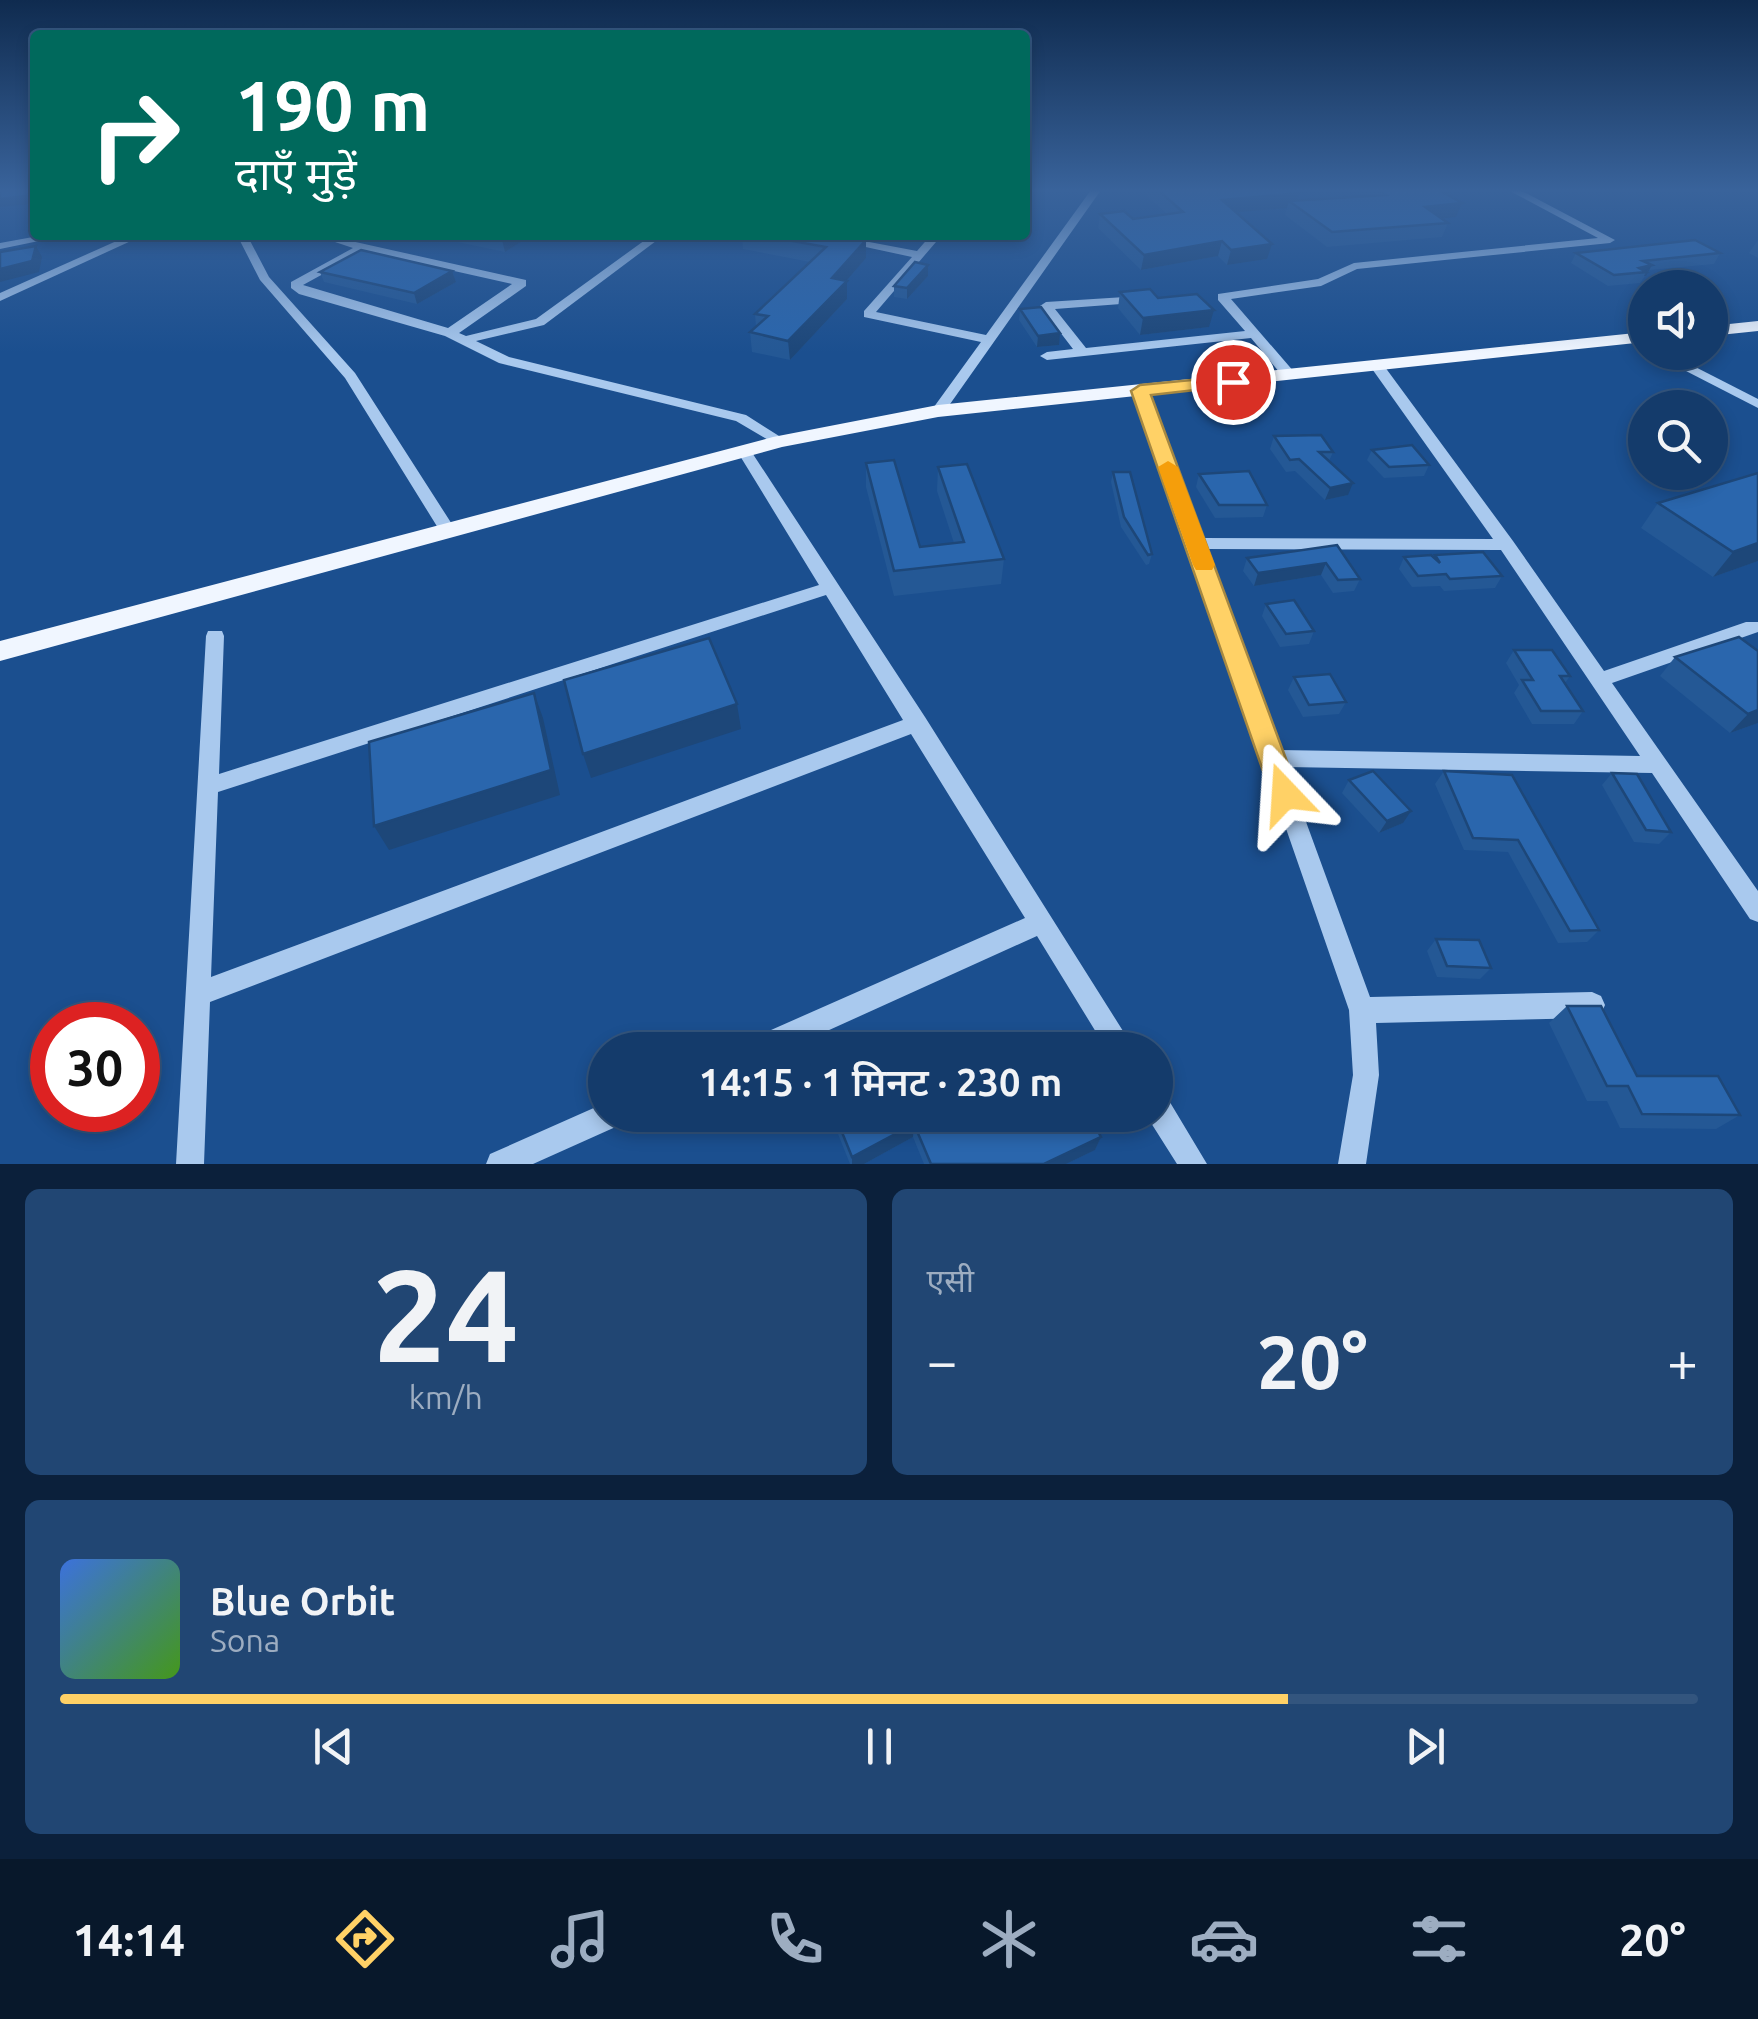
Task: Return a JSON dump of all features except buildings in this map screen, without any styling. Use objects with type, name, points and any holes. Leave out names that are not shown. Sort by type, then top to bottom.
[{"type":"main road","points":[[1728,328],[1758,326]]},
{"type":"main road","points":[[0,651],[780,441],[938,411],[1628,342]]},
{"type":"street","points":[[0,297],[118,244]]},
{"type":"street","points":[[247,244],[264,278],[350,376],[450,532]]},
{"type":"street","points":[[353,244],[296,284],[303,291],[450,333],[504,360],[740,418],[780,441]]},
{"type":"street","points":[[371,244],[522,283],[450,333]]},
{"type":"street","points":[[464,340],[540,322],[645,244]]},
{"type":"street","points":[[864,244],[920,255]]},
{"type":"street","points":[[929,244],[868,314],[991,340]]},
{"type":"street","points":[[938,411],[1058,244]]},
{"type":"street","points":[[1290,376],[1222,296],[1321,282],[1354,266],[1567,244]]},
{"type":"street","points":[[0,258],[3,245]]},
{"type":"street","points":[[1082,352],[1046,306],[1121,300]]},
{"type":"street","points":[[1047,356],[1254,334]]},
{"type":"street","points":[[1377,366],[1506,545],[1758,912]]},
{"type":"street","points":[[1691,370],[1758,404]]},
{"type":"street","points":[[1140,391],[1362,1010],[1366,1075],[1352,1164]]},
{"type":"street","points":[[744,451],[1111,1032]]},
{"type":"street","points":[[1196,543],[1506,545]]},
{"type":"street","points":[[209,786],[832,587]]},
{"type":"street","points":[[1599,680],[1756,628]]},
{"type":"street","points":[[190,1164],[216,636]]},
{"type":"street","points":[[200,994],[918,723]]},
{"type":"street","points":[[1272,758],[1658,766]]},
{"type":"street","points":[[796,1032],[1042,922]]},
{"type":"street","points":[[1362,1010],[1592,1005]]},
{"type":"street","points":[[500,1164],[588,1125]]},
{"type":"street","points":[[1173,1132],[1193,1164]]},
{"type":"slow traffic","points":[[1168,467],[1204,565]]},
{"type":"route","points":[[1233,382],[1140,391],[1285,794]]}]
